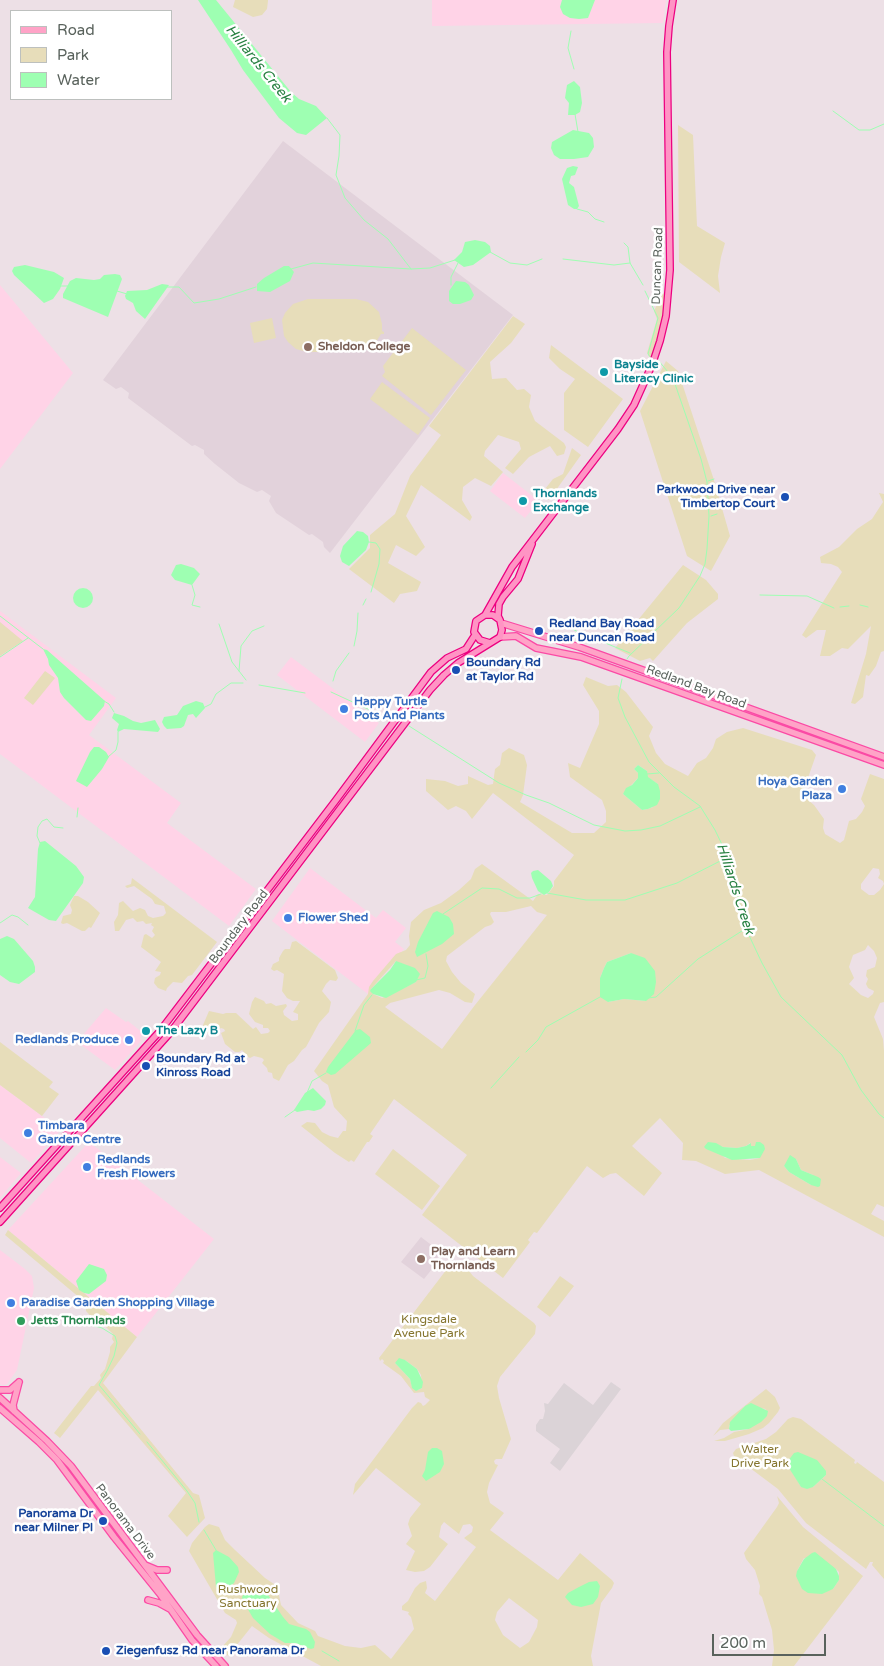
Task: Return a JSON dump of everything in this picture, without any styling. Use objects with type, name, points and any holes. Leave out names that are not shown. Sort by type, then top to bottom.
[{"type":"highway","name":"Duncan Road","points":[[485,615],[512,567],[618,429],[634,405],[652,365],[660,341],[666,316],[670,284],[667,52],[673,0]]},
{"type":"highway","name":"Duncan Road","points":[[500,622],[498,609],[501,600],[516,584],[534,542],[543,528]]},
{"type":"highway","points":[[485,615],[493,616],[500,622],[502,630],[500,637],[490,643],[480,640],[475,635],[476,621],[485,615]]},
{"type":"highway","name":"Boundary Road","points":[[0,1209],[160,1031],[431,672],[442,661],[466,649],[475,635]]},
{"type":"highway","name":"Boundary Road","points":[[0,1222],[184,1017],[430,690],[444,674],[458,663],[490,643]]},
{"type":"highway","points":[[0,1209],[6,1215]]},
{"type":"main road","name":"Redland Bay Road","points":[[500,622],[580,647],[884,757]]},
{"type":"main road","name":"Redland Bay Road","points":[[500,637],[516,636],[536,648],[581,657],[884,765]]},
{"type":"main road","points":[[0,1390],[10,1390],[19,1382],[13,1405],[14,1412]]},
{"type":"main road","name":"Panorama Drive","points":[[0,1398],[47,1440],[71,1466],[204,1644],[225,1666]]},
{"type":"main road","name":"Panorama Drive","points":[[0,1408],[57,1460],[172,1610],[192,1640],[216,1666]]},
{"type":"main road","points":[[143,1564],[160,1570],[167,1570]]},
{"type":"main road","points":[[148,1600],[172,1610]]},
{"type":"shaded area","points":[[432,0],[666,0],[663,23],[432,26]]},
{"type":"shaded area","name":"Sheldon College","points":[[283,141],[513,315],[330,553],[324,547],[323,542],[276,513],[269,501],[271,496],[262,490],[257,492],[239,483],[204,454],[204,450],[195,445],[192,446],[128,398],[129,393],[121,387],[116,389],[103,380]]},
{"type":"shaded area","points":[[0,285],[73,373],[0,469]]},
{"type":"shaded area","points":[[503,473],[539,501],[525,518],[490,491]]},
{"type":"shaded area","points":[[0,611],[116,698],[89,735],[181,803],[167,823],[256,889],[229,926],[0,754]]},
{"type":"shaded area","points":[[291,657],[379,723],[365,742],[277,675]]},
{"type":"shaded area","points":[[310,868],[376,918],[383,910],[406,928],[395,942],[404,949],[368,994],[272,921]]},
{"type":"shaded area","points":[[106,1008],[126,1022],[128,1021],[143,1033],[140,1038],[142,1040],[115,1070],[77,1042]]},
{"type":"shaded area","points":[[0,1085],[61,1130],[31,1163],[0,1138]]},
{"type":"shaded area","points":[[89,1142],[214,1239],[137,1337],[8,1230]]},
{"type":"shaded area","points":[[0,1157],[21,1173],[0,1198]]},
{"type":"shaded area","name":"Play and Learn Thornlands","points":[[421,1237],[434,1247],[438,1255],[436,1264],[424,1279],[401,1262]]},
{"type":"shaded area","points":[[0,1250],[32,1276],[34,1288],[17,1370],[7,1384],[3,1385],[0,1384]]},
{"type":"shaded area","points":[[611,1382],[621,1389],[560,1471],[550,1463],[560,1449],[536,1431],[536,1425],[540,1419],[543,1419],[544,1403],[548,1404],[564,1383],[593,1405]]},
{"type":"green space","points":[[235,0],[268,0],[267,9],[262,15],[253,17],[233,7]]},
{"type":"green space","points":[[678,125],[693,135],[697,226],[725,243],[718,276],[720,293],[679,262]]},
{"type":"green space","points":[[665,293],[663,318],[651,360],[647,353],[657,319],[654,311],[662,294]]},
{"type":"green space","points":[[308,299],[356,299],[368,302],[379,312],[384,334],[381,334],[370,348],[359,352],[307,352],[296,349],[284,336],[282,320],[293,304]]},
{"type":"green space","points":[[513,316],[525,324],[511,343],[490,362],[492,379],[506,378],[517,390],[524,389],[531,395],[529,407],[535,421],[564,443],[566,447],[564,454],[557,456],[550,446],[529,457],[513,474],[505,468],[521,449],[519,442],[498,435],[485,451],[484,456],[503,472],[491,486],[475,478],[463,487],[462,500],[472,517],[470,521],[421,485],[406,516],[425,547],[416,556],[396,545],[388,563],[421,582],[417,591],[400,594],[394,603],[349,569],[370,548],[370,535],[395,514],[410,476],[441,435],[429,426]]},
{"type":"green space","points":[[272,318],[276,338],[254,343],[250,323]]},
{"type":"green space","points":[[412,328],[466,370],[431,415],[382,376],[385,372],[383,366]]},
{"type":"green space","points":[[551,345],[623,399],[588,447],[564,430],[564,393],[575,379],[560,369],[549,358]]},
{"type":"green space","points":[[666,361],[678,371],[713,477],[730,536],[711,571],[687,556],[640,411]]},
{"type":"green space","points":[[382,382],[430,418],[418,435],[370,399]]},
{"type":"green space","points":[[572,448],[581,455],[549,500],[541,494],[553,479],[563,474]]},
{"type":"green space","points":[[879,493],[884,494],[884,651],[881,652],[876,666],[869,676],[866,675],[863,697],[855,704],[851,703],[866,654],[871,626],[848,649],[842,648],[830,656],[820,656],[826,630],[817,630],[806,638],[802,635],[842,572],[838,567],[831,564],[821,563],[820,557],[839,547],[857,529],[872,519],[883,502]]},
{"type":"green space","points":[[683,565],[706,580],[718,594],[718,599],[687,623],[653,661],[650,658],[640,661],[615,648]]},
{"type":"green space","points":[[0,622],[23,641],[0,656]]},
{"type":"green space","points":[[45,671],[55,678],[33,705],[24,698]]},
{"type":"green space","points":[[586,677],[608,686],[617,685],[626,692],[653,727],[649,736],[656,753],[665,764],[688,776],[697,763],[706,758],[713,748],[716,739],[727,732],[743,728],[812,750],[816,755],[802,795],[814,805],[824,819],[823,828],[825,834],[840,843],[844,840],[849,821],[856,819],[865,806],[861,799],[870,774],[884,779],[884,884],[884,1002],[880,1003],[874,1017],[883,1039],[884,1051],[884,1207],[877,1204],[871,1214],[884,1221],[884,1237],[759,1170],[725,1174],[696,1161],[682,1160],[683,1143],[660,1118],[632,1146],[662,1173],[644,1196],[616,1173],[603,1178],[587,1166],[537,1233],[534,1232],[528,1240],[530,1242],[503,1278],[422,1215],[467,1155],[394,1099],[370,1134],[373,1136],[354,1162],[351,1160],[349,1162],[335,1153],[301,1126],[307,1122],[315,1123],[322,1132],[338,1138],[343,1131],[346,1131],[347,1121],[334,1107],[328,1085],[314,1071],[368,994],[369,987],[373,981],[396,954],[406,950],[410,945],[411,922],[424,910],[441,903],[459,890],[471,879],[475,869],[482,864],[533,901],[538,894],[547,895],[554,886],[554,881],[574,855],[493,793],[472,819],[466,811],[456,806],[448,810],[426,791],[426,779],[445,781],[458,786],[468,784],[468,776],[488,785],[493,784],[495,769],[500,765],[502,753],[509,748],[524,755],[527,765],[523,795],[520,802],[572,833],[594,833],[606,822],[606,811],[602,800],[570,777],[568,763],[580,768],[599,724],[599,711],[583,685]],"holes":[[[638,765],[647,771],[647,777],[658,784],[653,807],[648,809],[642,810],[623,794],[638,778],[638,773],[634,769]],[[873,868],[879,869],[880,874],[878,878],[884,884],[874,895],[869,895],[861,889],[861,884]],[[531,906],[537,912],[547,915],[442,1049],[385,1007],[390,1003],[439,990],[450,993],[465,1002],[472,1003],[475,994],[461,983],[452,972],[446,961],[447,956],[485,927],[491,925],[494,922],[490,914],[491,912],[506,912]],[[868,945],[874,951],[877,958],[875,967],[867,970],[866,976],[868,979],[866,984],[868,988],[874,991],[868,998],[861,995],[849,984],[854,978],[849,967],[853,955],[865,950]],[[631,953],[646,1001],[624,999],[608,1002],[600,978],[607,962]],[[396,961],[416,982],[382,998],[373,994],[371,989]],[[712,1143],[723,1147],[737,1148],[750,1143],[751,1146],[755,1146],[760,1158],[750,1160],[725,1158]],[[796,1159],[801,1170],[813,1175],[811,1185],[789,1172],[784,1166]]]},
{"type":"green space","points":[[132,878],[217,942],[192,975],[188,976],[182,983],[173,982],[166,991],[158,988],[154,983],[155,978],[161,972],[155,971],[161,962],[141,947],[144,935],[146,934],[152,938],[155,935],[152,931],[154,927],[151,925],[152,923],[137,922],[133,918],[126,920],[119,931],[115,931],[114,922],[118,915],[119,903],[123,901],[133,911],[140,908],[153,918],[163,916],[166,913],[164,906],[155,904],[152,899],[134,886],[127,888],[125,886],[131,884]]},
{"type":"green space","points":[[74,896],[78,896],[88,902],[100,913],[91,928],[89,927],[85,931],[67,923],[61,923],[63,916],[71,914],[70,905]]},
{"type":"green space","points":[[296,941],[335,970],[338,978],[336,981],[330,980],[322,991],[331,1002],[329,1012],[319,1023],[306,1047],[288,1065],[279,1081],[273,1078],[272,1073],[268,1072],[262,1063],[264,1060],[262,1058],[254,1056],[250,1058],[242,1050],[235,1052],[225,1044],[221,1033],[225,1031],[224,1029],[221,1028],[211,1034],[205,1032],[203,1025],[209,1011],[223,1014],[236,1013],[253,1029],[256,1027],[261,1034],[268,1033],[270,1031],[268,1028],[263,1028],[263,1025],[255,1022],[249,1014],[255,997],[266,1004],[271,1003],[276,1006],[286,1004],[287,1006],[283,1011],[284,1015],[292,1021],[298,1020],[298,1014],[293,1012],[300,1001],[293,1001],[287,998],[282,991],[284,974],[271,969],[273,964],[279,961],[283,951],[290,949],[292,942]]},
{"type":"green space","points":[[0,1042],[53,1082],[49,1087],[59,1094],[42,1116],[0,1085]]},
{"type":"green space","points":[[393,1149],[440,1186],[422,1210],[375,1174]]},
{"type":"green space","points":[[8,1230],[137,1337],[103,1383],[193,1493],[199,1495],[205,1518],[187,1537],[168,1516],[186,1493],[98,1390],[60,1438],[54,1433],[91,1386],[94,1386],[101,1378],[100,1375],[105,1369],[110,1347],[114,1342],[112,1339],[113,1334],[102,1323],[95,1321],[86,1311],[86,1300],[80,1298],[5,1235]]},
{"type":"green space","points":[[457,1263],[465,1266],[473,1276],[536,1326],[535,1334],[500,1377],[497,1386],[511,1439],[502,1459],[494,1461],[498,1465],[489,1483],[487,1492],[490,1503],[504,1513],[490,1530],[558,1580],[580,1553],[612,1580],[614,1583],[612,1588],[601,1603],[591,1656],[593,1666],[321,1666],[269,1638],[252,1626],[228,1656],[221,1648],[231,1637],[237,1623],[236,1620],[225,1613],[189,1551],[192,1543],[209,1524],[219,1527],[225,1540],[265,1578],[277,1586],[281,1605],[298,1623],[315,1631],[318,1636],[345,1646],[361,1648],[375,1645],[391,1659],[414,1629],[411,1617],[408,1614],[409,1612],[402,1610],[402,1606],[408,1601],[415,1588],[420,1583],[426,1581],[427,1588],[425,1593],[435,1601],[476,1547],[464,1538],[472,1532],[473,1527],[470,1524],[463,1525],[459,1534],[444,1522],[441,1526],[439,1537],[448,1544],[430,1567],[424,1571],[406,1570],[415,1551],[406,1544],[412,1536],[408,1524],[410,1518],[421,1504],[376,1468],[353,1495],[355,1484],[412,1408],[418,1402],[423,1406],[430,1400],[425,1397],[424,1392],[414,1393],[401,1376],[383,1363],[382,1359],[380,1361],[379,1358],[450,1265]],"holes":[[[405,1360],[417,1369],[421,1375],[422,1388],[418,1390],[412,1387],[410,1379],[395,1363]],[[509,1598],[538,1620],[537,1627],[529,1642],[520,1648],[503,1635],[495,1620],[497,1612]]]},
{"type":"green space","points":[[560,1276],[574,1286],[550,1317],[537,1307]]},
{"type":"green space","points":[[766,1389],[775,1397],[780,1408],[769,1423],[749,1434],[725,1441],[714,1441],[734,1432],[749,1429],[766,1409],[745,1406],[729,1426],[729,1429],[720,1430],[713,1436],[723,1423]]},
{"type":"green space","name":"Walter Drive Park","points":[[793,1417],[801,1419],[855,1460],[854,1463],[856,1464],[857,1462],[884,1482],[884,1579],[872,1565],[873,1562],[870,1562],[866,1569],[806,1523],[778,1489],[734,1456],[733,1453],[736,1449],[766,1439],[776,1432],[788,1419]],"holes":[[[793,1473],[826,1475],[813,1487],[801,1487]]]},
{"type":"green space","points":[[777,1496],[803,1527],[863,1576],[794,1666],[772,1666],[774,1650],[772,1630],[762,1597],[759,1594],[760,1586],[755,1570],[746,1559],[744,1553],[779,1503]],"holes":[[[804,1558],[836,1569],[839,1572],[839,1580],[833,1589],[797,1571]]]},
{"type":"water","points":[[198,0],[216,0],[291,92],[299,99],[316,106],[327,118],[306,135],[297,133],[279,118],[243,70]]},
{"type":"water","points":[[562,0],[595,0],[588,18],[579,19],[570,18],[563,14],[560,7]]},
{"type":"water","points":[[574,81],[580,87],[582,103],[580,112],[575,115],[568,115],[569,103],[565,98],[567,85]]},
{"type":"water","points":[[573,130],[589,133],[593,138],[594,147],[588,157],[560,159],[554,155],[551,148],[552,142]]},
{"type":"water","points":[[578,167],[575,175],[571,176],[569,183],[574,187],[579,206],[577,209],[568,205],[562,179],[567,168]]},
{"type":"water","points":[[475,240],[485,242],[490,246],[491,252],[473,265],[464,267],[454,260],[462,252],[465,242]]},
{"type":"water","points":[[25,265],[54,272],[64,278],[60,289],[53,299],[44,303],[14,275],[12,271],[14,267]]},
{"type":"water","points":[[284,266],[289,266],[294,272],[290,281],[270,292],[257,291],[257,284]]},
{"type":"water","points":[[104,275],[120,275],[122,279],[108,317],[63,298],[63,294],[70,281],[76,278],[94,280],[100,279]]},
{"type":"water","points":[[456,281],[465,282],[469,285],[474,295],[471,300],[460,304],[453,304],[449,301],[449,291]]},
{"type":"water","points":[[162,284],[169,285],[145,319],[136,311],[133,303],[126,299],[127,291],[147,290]]},
{"type":"water","points":[[357,531],[363,532],[368,536],[369,542],[366,550],[349,566],[342,562],[340,556],[343,546]]},
{"type":"water","points":[[181,564],[194,568],[200,574],[192,585],[175,580],[171,575],[176,565]]},
{"type":"water","points":[[83,588],[90,591],[93,598],[90,605],[83,608],[76,605],[73,598],[76,591]]},
{"type":"water","points":[[43,649],[47,650],[105,701],[104,706],[91,721],[86,720],[60,692],[58,678],[49,665]]},
{"type":"water","points":[[196,701],[203,703],[205,708],[196,718],[193,714],[188,715],[184,726],[181,728],[167,729],[164,726],[162,722],[164,717],[177,715],[183,706]]},
{"type":"water","points":[[114,713],[141,723],[155,720],[160,729],[158,732],[124,729],[118,732],[119,724],[112,718]]},
{"type":"water","points":[[94,747],[99,747],[109,757],[87,787],[76,781]]},
{"type":"water","points":[[638,765],[647,771],[648,777],[658,784],[660,791],[660,799],[657,805],[642,810],[623,794],[626,788],[632,785],[638,778],[638,773],[634,769]]},
{"type":"water","points":[[45,841],[76,866],[84,877],[83,883],[56,921],[49,920],[28,908],[35,897],[38,849],[40,842]]},
{"type":"water","points":[[538,870],[551,881],[553,886],[544,895],[538,891],[532,878],[531,873]]},
{"type":"water","points":[[437,911],[449,917],[453,924],[454,934],[442,944],[417,957],[415,952],[418,942],[433,913]]},
{"type":"water","points":[[7,936],[14,939],[33,961],[35,967],[35,972],[19,984],[10,982],[0,975],[0,939]]},
{"type":"water","points":[[631,953],[645,958],[655,971],[654,994],[646,1001],[624,999],[608,1002],[600,997],[600,978],[604,968],[607,962]]},
{"type":"water","points":[[396,961],[415,968],[420,974],[416,982],[386,998],[373,994],[370,991],[371,989],[390,970]]},
{"type":"water","points":[[360,1029],[370,1037],[371,1043],[335,1074],[331,1075],[326,1072],[356,1030]]},
{"type":"water","points":[[313,1088],[326,1101],[325,1105],[321,1109],[314,1111],[297,1112],[294,1110],[305,1093]]},
{"type":"water","points":[[708,1142],[716,1143],[723,1147],[737,1148],[751,1143],[751,1146],[755,1146],[756,1142],[760,1142],[764,1145],[765,1149],[760,1158],[732,1160],[706,1149],[704,1147]]},
{"type":"water","points":[[790,1155],[796,1159],[801,1170],[821,1179],[820,1186],[811,1185],[789,1172],[784,1166]]},
{"type":"water","points":[[89,1264],[104,1269],[107,1275],[106,1281],[89,1294],[79,1290],[76,1281]]},
{"type":"water","points":[[399,1358],[417,1369],[423,1382],[422,1388],[416,1391],[412,1388],[410,1379],[395,1363]]},
{"type":"water","points":[[751,1403],[768,1411],[767,1416],[749,1429],[731,1431],[729,1429],[730,1422],[745,1406]]},
{"type":"water","points":[[432,1448],[442,1451],[444,1464],[440,1472],[426,1481],[422,1476],[428,1452]]},
{"type":"water","points":[[798,1452],[817,1460],[826,1471],[826,1475],[813,1487],[807,1489],[801,1487],[789,1468],[788,1461],[794,1453]]},
{"type":"water","points":[[216,1550],[229,1557],[238,1567],[239,1572],[234,1583],[223,1592],[216,1587],[213,1553]]},
{"type":"water","points":[[815,1552],[836,1569],[839,1576],[839,1580],[833,1589],[822,1594],[808,1593],[802,1589],[796,1576],[804,1559]]},
{"type":"water","points":[[597,1581],[600,1586],[598,1597],[593,1604],[581,1607],[572,1605],[565,1597],[568,1593],[589,1582]]},
{"type":"water","points":[[258,1585],[264,1589],[289,1624],[310,1632],[315,1642],[314,1648],[311,1649],[295,1643],[285,1643],[270,1634],[253,1618],[242,1597],[248,1588]]},
{"type":"waterway","name":"Hilliards Creek","points":[[571,31],[568,48],[574,69]]},
{"type":"waterway","points":[[833,111],[859,130],[870,130],[884,124]]},
{"type":"waterway","name":"Hilliards Creek","points":[[575,114],[578,132]]},
{"type":"waterway","name":"Hilliards Creek","points":[[327,118],[340,135],[336,175],[345,198],[364,220],[388,239],[411,269]]},
{"type":"waterway","name":"Hilliards Creek","points":[[577,209],[588,212],[595,219],[604,222]]},
{"type":"waterway","name":"Hilliards Creek","points":[[624,243],[628,247],[630,263],[643,285]]},
{"type":"waterway","name":"Hilliards Creek","points":[[490,252],[510,263],[527,265],[542,259]]},
{"type":"waterway","name":"Hilliards Creek","points":[[563,259],[614,265],[630,263]]},
{"type":"waterway","points":[[291,269],[313,263],[411,269],[430,268],[455,260]]},
{"type":"waterway","points":[[451,285],[451,277],[458,263]]},
{"type":"waterway","points":[[61,286],[68,286]]},
{"type":"waterway","points":[[167,287],[179,287],[194,303],[219,299],[256,287]]},
{"type":"waterway","points":[[117,291],[127,294]]},
{"type":"waterway","name":"Hilliards Creek","points":[[645,291],[658,318],[648,354],[651,358]]},
{"type":"waterway","name":"Hilliards Creek","points":[[627,659],[679,608],[700,576],[705,564],[707,549],[709,516],[707,482],[675,384],[658,360]]},
{"type":"waterway","points":[[676,384],[682,381]]},
{"type":"waterway","points":[[708,481],[714,479]]},
{"type":"waterway","points":[[711,516],[717,514]]},
{"type":"waterway","points":[[369,542],[376,543],[380,549],[379,564],[371,592]]},
{"type":"waterway","points":[[192,585],[195,595],[192,605],[200,607]]},
{"type":"waterway","points":[[760,595],[807,596],[834,608]]},
{"type":"waterway","points":[[363,605],[366,599]]},
{"type":"waterway","points":[[860,605],[868,607]]},
{"type":"waterway","points":[[840,607],[849,606]]},
{"type":"waterway","points":[[354,646],[358,613]]},
{"type":"waterway","points":[[0,616],[43,649]]},
{"type":"waterway","points":[[560,622],[578,632],[630,653]]},
{"type":"waterway","points":[[219,624],[232,662],[246,680]]},
{"type":"waterway","points":[[239,671],[241,646],[252,631],[264,626]]},
{"type":"waterway","points":[[0,657],[28,638]]},
{"type":"waterway","points":[[333,681],[336,671],[349,653]]},
{"type":"waterway","name":"Hilliards Creek","points":[[622,679],[618,698],[625,717],[649,762],[674,787],[700,806],[715,830],[728,857],[746,929],[781,997],[842,1055],[861,1090],[884,1118]]},
{"type":"waterway","points":[[203,708],[211,704],[216,694],[231,683],[243,683]]},
{"type":"waterway","points":[[259,685],[305,693]]},
{"type":"waterway","points":[[331,692],[370,710]]},
{"type":"waterway","points":[[104,701],[109,704],[114,712]]},
{"type":"waterway","points":[[384,713],[395,716]]},
{"type":"waterway","points":[[409,726],[499,783],[549,803],[594,825],[625,831],[641,830],[660,826],[700,807]]},
{"type":"waterway","points":[[108,757],[116,750],[118,732]]},
{"type":"waterway","points":[[647,774],[659,773]]},
{"type":"waterway","points":[[77,817],[78,808]]},
{"type":"waterway","points":[[40,843],[37,836],[38,827],[42,821],[47,819],[54,827],[63,828]]},
{"type":"waterway","points":[[547,893],[586,900],[625,900],[677,883],[728,857]]},
{"type":"waterway","points":[[443,914],[482,888],[499,889],[517,898],[530,898],[541,894]]},
{"type":"waterway","points":[[0,923],[12,915],[28,925]]},
{"type":"waterway","points":[[648,998],[656,997],[698,959],[745,929]]},
{"type":"waterway","points":[[416,980],[425,978],[428,966],[426,954]]},
{"type":"waterway","points":[[355,1031],[364,1005],[372,995]]},
{"type":"waterway","points":[[526,1052],[538,1040],[546,1027],[600,997]]},
{"type":"waterway","points":[[491,1088],[519,1057]]},
{"type":"waterway","points":[[307,1093],[312,1081],[326,1073]]},
{"type":"waterway","points":[[285,1117],[295,1110]]},
{"type":"waterway","points":[[88,1324],[102,1328],[115,1336],[117,1343],[114,1356],[99,1385],[140,1434]]},
{"type":"waterway","points":[[147,1442],[195,1503],[199,1522]]},
{"type":"waterway","name":"Hilliards Creek","points":[[822,1479],[884,1526]]},
{"type":"waterway","points":[[204,1530],[216,1550]]},
{"type":"waterway","points":[[322,1651],[339,1661]]},
{"type":"place","name":"Sheldon College","points":[[308,347]]},
{"type":"place","name":"Bayside Literacy Clinic","points":[[604,372]]},
{"type":"place","name":"Parkwood Drive near Timbertop Court","points":[[785,497]]},
{"type":"place","name":"Thornlands Exchange","points":[[523,501]]},
{"type":"place","name":"Redland Bay Road near Duncan Road","points":[[539,631]]},
{"type":"place","name":"Boundary Rd at Taylor Rd","points":[[456,670]]},
{"type":"place","name":"Happy Turtle Pots And Plants","points":[[344,709]]},
{"type":"place","name":"Hoya Garden Plaza","points":[[842,789]]},
{"type":"place","name":"Flower Shed","points":[[288,918]]},
{"type":"place","name":"The Lazy B","points":[[146,1031]]},
{"type":"place","name":"Redlands Produce","points":[[129,1040]]},
{"type":"place","name":"Boundary Rd at Kinross Road","points":[[146,1066]]},
{"type":"place","name":"Timbara Garden Centre","points":[[28,1133]]},
{"type":"place","name":"Redlands Fresh Flowers","points":[[87,1167]]},
{"type":"place","name":"Play and Learn Thornlands","points":[[421,1259]]},
{"type":"place","name":"Paradise Garden Shopping Village","points":[[11,1303]]},
{"type":"place","name":"Jetts Thornlands","points":[[21,1321]]},
{"type":"place","name":"Panorama Dr near Milner Pl","points":[[103,1521]]},
{"type":"place","name":"Ziegenfusz Rd near Panorama Dr","points":[[106,1651]]},
{"type":"park label","name":"Kingsdale Avenue Park","points":[[429,1327]]},
{"type":"park label","name":"Rushwood Sanctuary","points":[[248,1597]]}]
